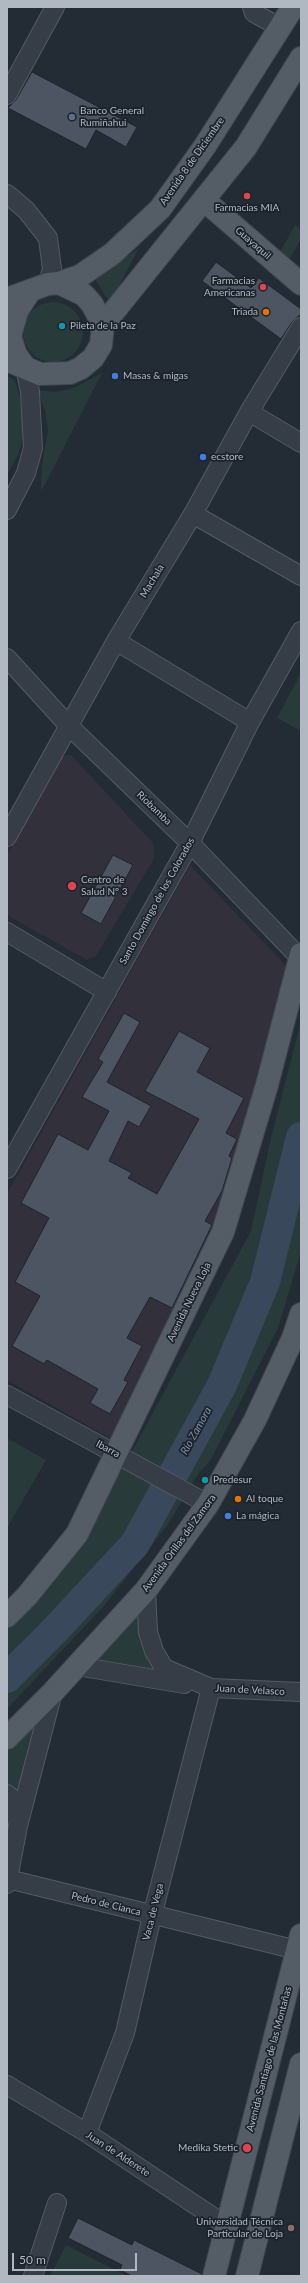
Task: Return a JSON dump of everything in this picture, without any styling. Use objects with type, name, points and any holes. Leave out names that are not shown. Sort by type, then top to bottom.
[{"type":"main road","name":"Avenida 8 de Diciembre","points":[[7,299],[80,276],[112,254],[160,209],[205,146],[286,18]]},
{"type":"main road","points":[[103,325],[205,201],[246,147],[301,58]]},
{"type":"main road","name":"Guayaquil","points":[[205,201],[301,284]]},
{"type":"main road","points":[[46,286],[84,295],[92,304],[103,325],[101,345],[93,358],[81,368],[70,373],[54,375],[40,374],[16,364],[16,355],[10,336],[17,311],[46,286]]},
{"type":"main road","name":"Avenida Nueva Loja","points":[[7,1616],[27,1596],[76,1534],[123,1457],[223,1232],[267,1085],[300,956]]},
{"type":"main road","name":"Avenida Orillas del Zamora","points":[[7,1738],[53,1692],[146,1590],[202,1500],[255,1420],[293,1338],[301,1314]]},
{"type":"main road","name":"Avenida Santiago de las Montañas","points":[[214,2276],[281,2019],[299,1942]]},
{"type":"main road","points":[[247,2276],[301,2064]]},
{"type":"street","points":[[7,96],[55,7]]},
{"type":"street","points":[[252,7],[254,13],[286,18]]},
{"type":"street","points":[[265,7],[286,18]]},
{"type":"street","points":[[7,194],[26,210],[48,238],[52,269],[46,286]]},
{"type":"street","name":"Machala","points":[[7,837],[68,725],[193,514],[249,412],[301,327]]},
{"type":"street","points":[[7,510],[26,473],[33,448],[30,392],[16,364]]},
{"type":"street","points":[[249,412],[301,442]]},
{"type":"street","points":[[193,514],[301,576]]},
{"type":"street","name":"Santo Domingo de los Colorados","points":[[7,1169],[190,842],[250,722],[301,631]]},
{"type":"street","points":[[116,642],[250,722]]},
{"type":"street","name":"Riobamba","points":[[7,658],[68,725],[190,842],[300,956]]},
{"type":"street","points":[[7,932],[107,992]]},
{"type":"street","name":"Ibarra","points":[[7,1395],[202,1500]]},
{"type":"street","name":"Juan de Velasco","points":[[146,1590],[148,1632],[154,1651],[164,1668],[211,1688],[301,1692]]},
{"type":"street","points":[[77,1666],[211,1688]]},
{"type":"street","name":"Vaca de Vega","points":[[88,2133],[123,2040],[152,1916],[211,1688]]},
{"type":"street","points":[[8,1881],[18,1826],[53,1692]]},
{"type":"street","points":[[7,1794],[15,1801],[18,1826]]},
{"type":"street","name":"Pedro de Cianca","points":[[8,1881],[152,1916],[299,1942]]},
{"type":"street","name":"Juan de Alderete","points":[[7,2085],[88,2133],[227,2226]]},
{"type":"street","points":[[33,2276],[57,2203]]},
{"type":"shaded area","points":[[295,225],[301,229],[301,239],[289,260],[280,252]]},
{"type":"shaded area","points":[[139,248],[110,303],[95,279]]},
{"type":"shaded area","points":[[47,302],[59,302],[70,307],[78,315],[83,326],[81,344],[70,357],[59,362],[47,362],[36,357],[28,349],[23,338],[23,326],[28,315],[36,307]]},
{"type":"shaded area","points":[[102,373],[41,492],[42,464],[48,431],[45,411],[38,390],[55,392],[74,388]]},
{"type":"shaded area","points":[[7,376],[15,380],[23,410],[24,425],[22,442],[18,455],[7,475]]},
{"type":"shaded area","points":[[301,673],[301,731],[277,718]]},
{"type":"shaded area","name":"Centro de Salud Nº 3","points":[[71,755],[153,843],[155,857],[96,956],[87,960],[7,915],[7,855],[62,756]]},
{"type":"shaded area","points":[[190,865],[291,971],[225,1208],[115,1441],[7,1380],[7,1194]]},
{"type":"shaded area","points":[[301,1021],[301,1251],[278,1328],[210,1461],[198,1474],[167,1526],[103,1607],[7,1709],[7,1620],[63,1564],[123,1468],[251,1231],[271,1138]]},
{"type":"shaded area","points":[[7,1438],[46,1460],[7,1528]]},
{"type":"shaded area","points":[[146,1590],[147,1613],[177,1683],[77,1666]]},
{"type":"shaded area","points":[[53,1692],[18,1826],[7,1794],[7,1738]]},
{"type":"shaded area","points":[[66,2245],[127,2276],[50,2276]]},
{"type":"building","name":"Banco General Rumiñahui","points":[[32,72],[137,127],[126,147],[96,130],[86,149],[8,108],[16,100]]},
{"type":"building","points":[[216,262],[251,288],[259,278],[301,309],[301,314],[292,322],[281,339],[202,281]]},
{"type":"building","points":[[113,855],[133,865],[101,924],[81,913]]},
{"type":"building","points":[[124,1013],[140,1022],[107,1082],[151,1106],[139,1127],[128,1121],[109,1161],[132,1173],[128,1178],[157,1194],[199,1119],[145,1091],[179,1031],[210,1048],[197,1072],[244,1098],[226,1133],[237,1139],[229,1156],[232,1158],[222,1191],[205,1221],[212,1225],[172,1308],[150,1297],[127,1338],[142,1346],[124,1380],[128,1382],[110,1414],[90,1403],[98,1389],[47,1360],[44,1364],[12,1346],[40,1296],[15,1282],[49,1218],[21,1203],[58,1134],[88,1150],[109,1111],[82,1097],[103,1062],[98,1059]]},
{"type":"building","points":[[78,2218],[132,2245],[134,2240],[202,2274],[202,2276],[132,2276],[120,2270],[122,2265],[68,2238]]},
{"type":"waterway","name":"Río Zamora","points":[[7,1678],[54,1631],[135,1544],[222,1385],[265,1282],[301,1137]]},
{"type":"place","name":"Banco General Rumiñahui","points":[[72,117]]},
{"type":"place","name":"Farmacias MIA","points":[[247,196]]},
{"type":"place","name":"Farmacias Americanas","points":[[263,287]]},
{"type":"place","name":"Triada","points":[[266,312]]},
{"type":"place","name":"Pileta de la Paz","points":[[62,326]]},
{"type":"place","name":"Masas & migas","points":[[115,376]]},
{"type":"place","name":"ecstore","points":[[203,457]]},
{"type":"place","name":"Centro de Salud Nº 3","points":[[72,886]]},
{"type":"place","name":"Predesur","points":[[205,1480]]},
{"type":"place","name":"Al toque","points":[[238,1499]]},
{"type":"place","name":"La mágica","points":[[228,1516]]},
{"type":"place","name":"Medika Stetic","points":[[247,2148]]},
{"type":"place","name":"Universidad Técnica Particular de Loja","points":[[291,2228]]}]
